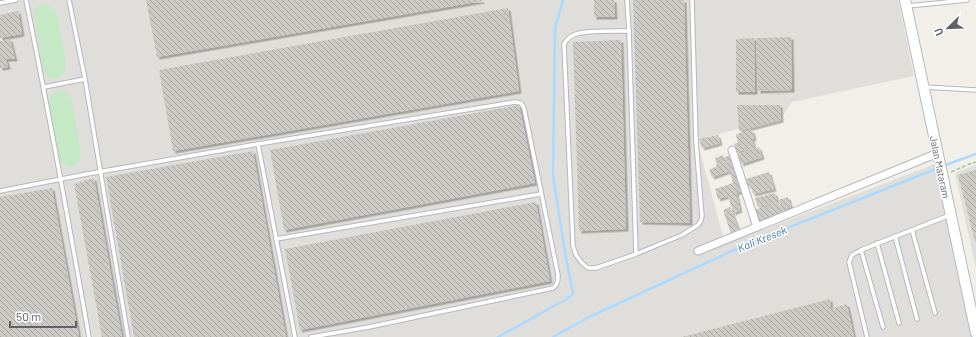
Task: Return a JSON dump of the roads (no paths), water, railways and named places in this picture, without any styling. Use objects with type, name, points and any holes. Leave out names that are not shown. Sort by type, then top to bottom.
[{"type":"main road","name":"Jalan Mataram","points":[[906,3],[976,333]]},
{"type":"street","points":[[732,150],[757,227]]},
{"type":"street","points":[[698,251],[938,155]]},
{"type":"lane","points":[[0,3],[16,0]]},
{"type":"lane","points":[[26,0],[44,86],[89,337]]},
{"type":"lane","points":[[69,0],[85,79],[128,337]]},
{"type":"lane","points":[[627,0],[636,254]]},
{"type":"lane","points":[[629,31],[586,32],[570,37],[564,44],[573,246],[576,255],[588,268],[596,268],[636,254],[682,235],[702,221],[696,141],[692,0]]},
{"type":"lane","points":[[906,3],[967,0]]},
{"type":"lane","points":[[44,86],[85,79]]},
{"type":"lane","points":[[923,87],[976,90]]},
{"type":"lane","points":[[0,191],[258,144],[515,102],[521,103],[524,108],[558,275],[557,284],[553,288],[369,327],[311,337]]},
{"type":"lane","points":[[258,144],[295,337]]},
{"type":"lane","points":[[276,239],[541,194]]},
{"type":"lane","points":[[867,337],[849,262],[852,255],[950,214]]},
{"type":"lane","points":[[912,230],[935,313]]},
{"type":"lane","points":[[895,236],[917,319]]},
{"type":"lane","points":[[877,244],[899,323]]},
{"type":"lane","points":[[861,250],[884,326]]},
{"type":"waterway","points":[[498,337],[565,300],[573,294],[553,176],[555,28],[563,0]]},
{"type":"waterway","name":"Kali Kresek","points":[[943,166],[976,154]]},
{"type":"waterway","name":"Kali Kresek","points":[[553,337],[587,318],[745,245],[938,168]]}]
